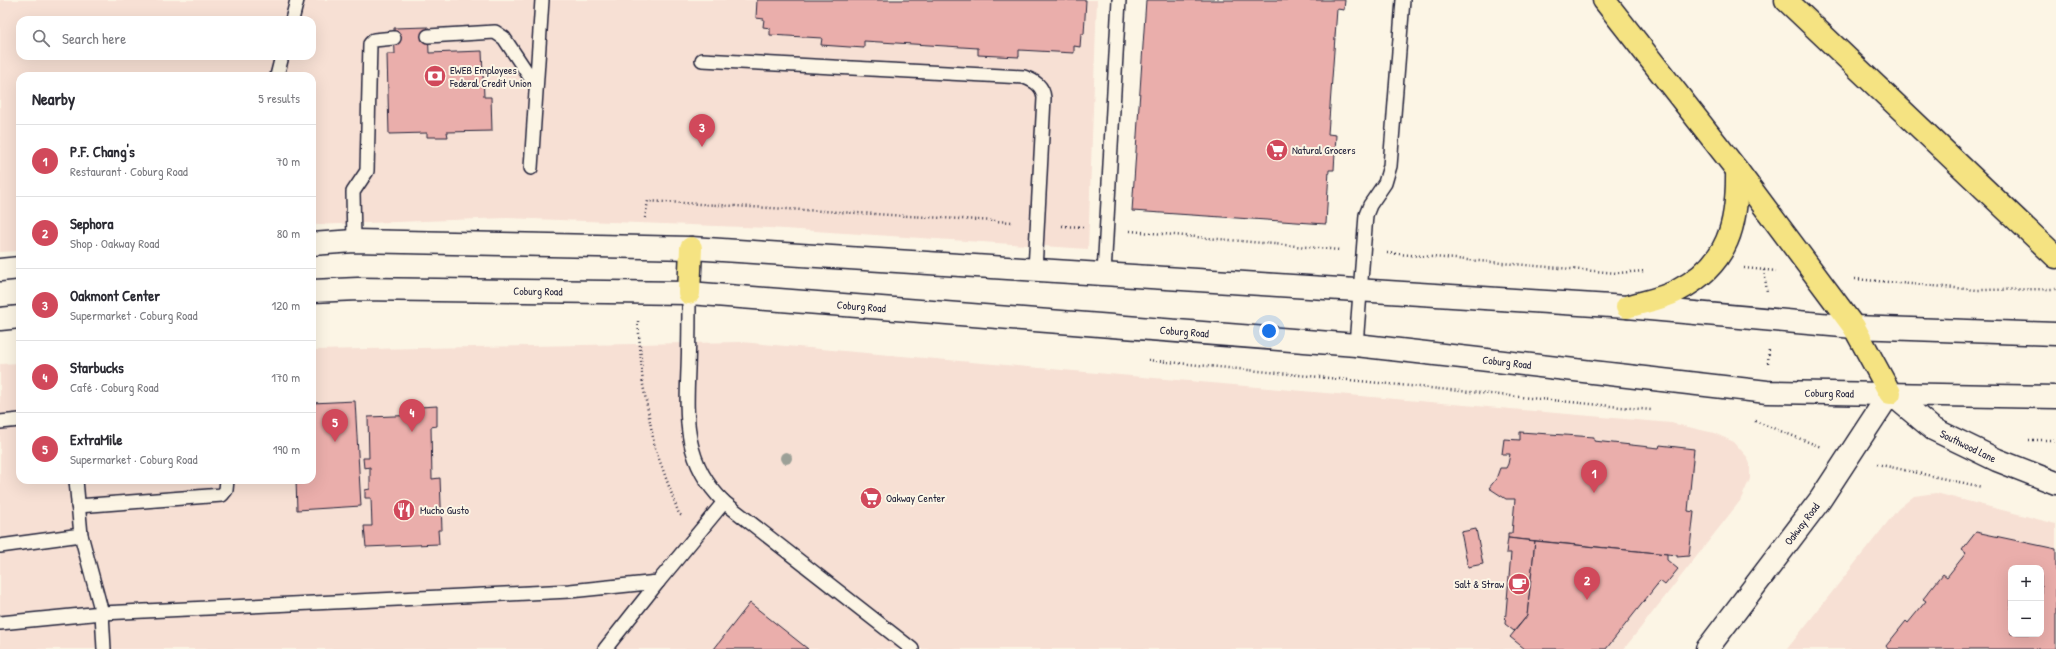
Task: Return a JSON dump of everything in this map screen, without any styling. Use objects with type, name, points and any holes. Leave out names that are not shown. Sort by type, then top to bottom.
[{"type":"main road","points":[[1604,0],[1737,170],[1854,327],[1890,393]]},
{"type":"main road","points":[[1786,0],[2056,257]]},
{"type":"main road","points":[[1627,307],[1676,292],[1708,269],[1721,253],[1731,232],[1738,202],[1737,170]]},
{"type":"main road","points":[[316,244],[354,241],[690,248],[1627,307],[1854,327],[2056,334]]},
{"type":"main road","points":[[689,293],[690,248]]},
{"type":"main road","points":[[0,270],[16,268]]},
{"type":"main road","name":"Coburg Road","points":[[316,291],[358,288],[689,293],[1356,345],[1767,392],[2056,397]]},
{"type":"main road","points":[[0,319],[16,317]]},
{"type":"main road","name":"Oakway Road","points":[[1707,649],[1820,500],[1890,393]]},
{"type":"main road","name":"Southwood Lane","points":[[1890,393],[1933,429],[1997,460],[2056,483]]},
{"type":"lane","points":[[293,16],[297,0]]},
{"type":"lane","points":[[531,168],[542,0]]},
{"type":"lane","points":[[1104,274],[1119,0]]},
{"type":"lane","points":[[1356,345],[1366,215],[1370,205],[1385,183],[1392,156],[1403,0]]},
{"type":"lane","points":[[428,36],[495,32],[504,38],[536,86]]},
{"type":"lane","points":[[354,241],[353,192],[367,171],[370,44],[374,40],[394,38]]},
{"type":"lane","points":[[278,72],[281,60]]},
{"type":"lane","points":[[702,60],[1024,77],[1036,82],[1043,91],[1044,98],[1035,270]]},
{"type":"lane","points":[[689,293],[686,411],[688,432],[701,472],[708,484],[724,502],[912,649]]},
{"type":"lane","points":[[0,422],[16,420]]},
{"type":"lane","points":[[76,484],[81,534],[102,613],[104,649]]},
{"type":"lane","points":[[78,506],[222,495],[226,490],[227,484]]},
{"type":"lane","points":[[605,649],[724,502]]},
{"type":"lane","points":[[0,546],[81,534]]},
{"type":"lane","points":[[0,623],[102,613],[570,591],[658,582]]},
{"type":"path","points":[[640,247],[648,201]]},
{"type":"path","points":[[638,292],[638,321],[643,385],[655,448],[679,514],[700,531]]},
{"type":"path","points":[[638,321],[645,321]]},
{"type":"path","points":[[1144,359],[1652,410]]},
{"type":"path","points":[[1750,419],[1848,458],[1988,488]]},
{"type":"shaded area","points":[[0,0],[1097,0],[1088,249],[769,228],[507,218],[316,225],[316,72],[16,72],[16,251],[0,252]]},
{"type":"shaded area","name":"Oakway Center","points":[[741,342],[1671,423],[1714,433],[1734,442],[1747,457],[1750,464],[1750,479],[1740,501],[1624,649],[0,649],[0,364],[16,363],[16,484],[316,484],[316,350]]},
{"type":"shaded area","points":[[1936,493],[2056,524],[2056,649],[1787,649],[1898,509],[1914,496]]},
{"type":"building","points":[[757,0],[1086,0],[1084,34],[1081,34],[1080,47],[1074,46],[1074,53],[1019,50],[1019,57],[978,55],[978,48],[864,41],[864,48],[821,45],[822,38],[770,35],[770,28],[763,27],[764,19],[756,18]]},
{"type":"building","points":[[1146,0],[1345,0],[1344,10],[1337,9],[1328,134],[1336,135],[1334,170],[1329,170],[1326,224],[1132,211]]},
{"type":"building","name":"EWEB Employees Federal Credit Union","points":[[428,27],[429,53],[482,51],[484,97],[491,97],[492,131],[447,132],[448,137],[427,137],[427,133],[389,134],[387,54],[395,54],[394,28]]},
{"type":"building","points":[[355,401],[361,506],[297,510],[296,484],[316,484],[316,403]]},
{"type":"building","points":[[437,406],[437,426],[431,427],[432,479],[440,478],[442,530],[438,530],[439,544],[366,547],[364,526],[372,526],[371,498],[365,498],[365,490],[370,489],[370,467],[364,468],[363,458],[369,458],[368,417],[420,415],[420,407]]},
{"type":"building","points":[[1520,432],[1594,437],[1594,441],[1659,448],[1660,445],[1694,449],[1688,511],[1694,512],[1689,556],[1677,557],[1677,555],[1508,538],[1508,533],[1512,533],[1515,499],[1506,499],[1489,488],[1496,479],[1500,468],[1506,468],[1508,464],[1510,454],[1502,454],[1504,439],[1520,440]]},
{"type":"building","points":[[1476,529],[1483,564],[1468,567],[1461,532]]},
{"type":"building","points":[[1976,532],[2056,549],[2056,649],[1888,649],[1886,646],[1906,621],[1908,623],[1926,601],[1923,599],[1943,574],[1947,577],[1966,553],[1962,550]]},
{"type":"building","name":"Salt & Straw","points":[[1508,538],[1535,541],[1527,616],[1514,631],[1505,624],[1511,553],[1506,553]]},
{"type":"building","points":[[1535,541],[1667,554],[1667,560],[1678,569],[1665,585],[1660,581],[1606,649],[1525,649],[1510,637],[1527,616]]},
{"type":"building","points":[[750,603],[808,649],[714,649]]},
{"type":"place","name":"EWEB Employees Federal Credit Union","points":[[435,76]]},
{"type":"place","name":"Oakmont Center","points":[[702,147]]},
{"type":"place","name":"Natural Grocers","points":[[1277,150]]},
{"type":"place","name":"Starbucks","points":[[412,432]]},
{"type":"place","name":"ExtraMile","points":[[335,442]]},
{"type":"place","name":"P.F. Chang's","points":[[1594,493]]},
{"type":"place","name":"Oakway Center","points":[[871,498]]},
{"type":"place","name":"Mucho Gusto","points":[[404,510]]},
{"type":"place","name":"Salt & Straw","points":[[1519,584]]},
{"type":"place","name":"Sephora","points":[[1587,600]]}]
